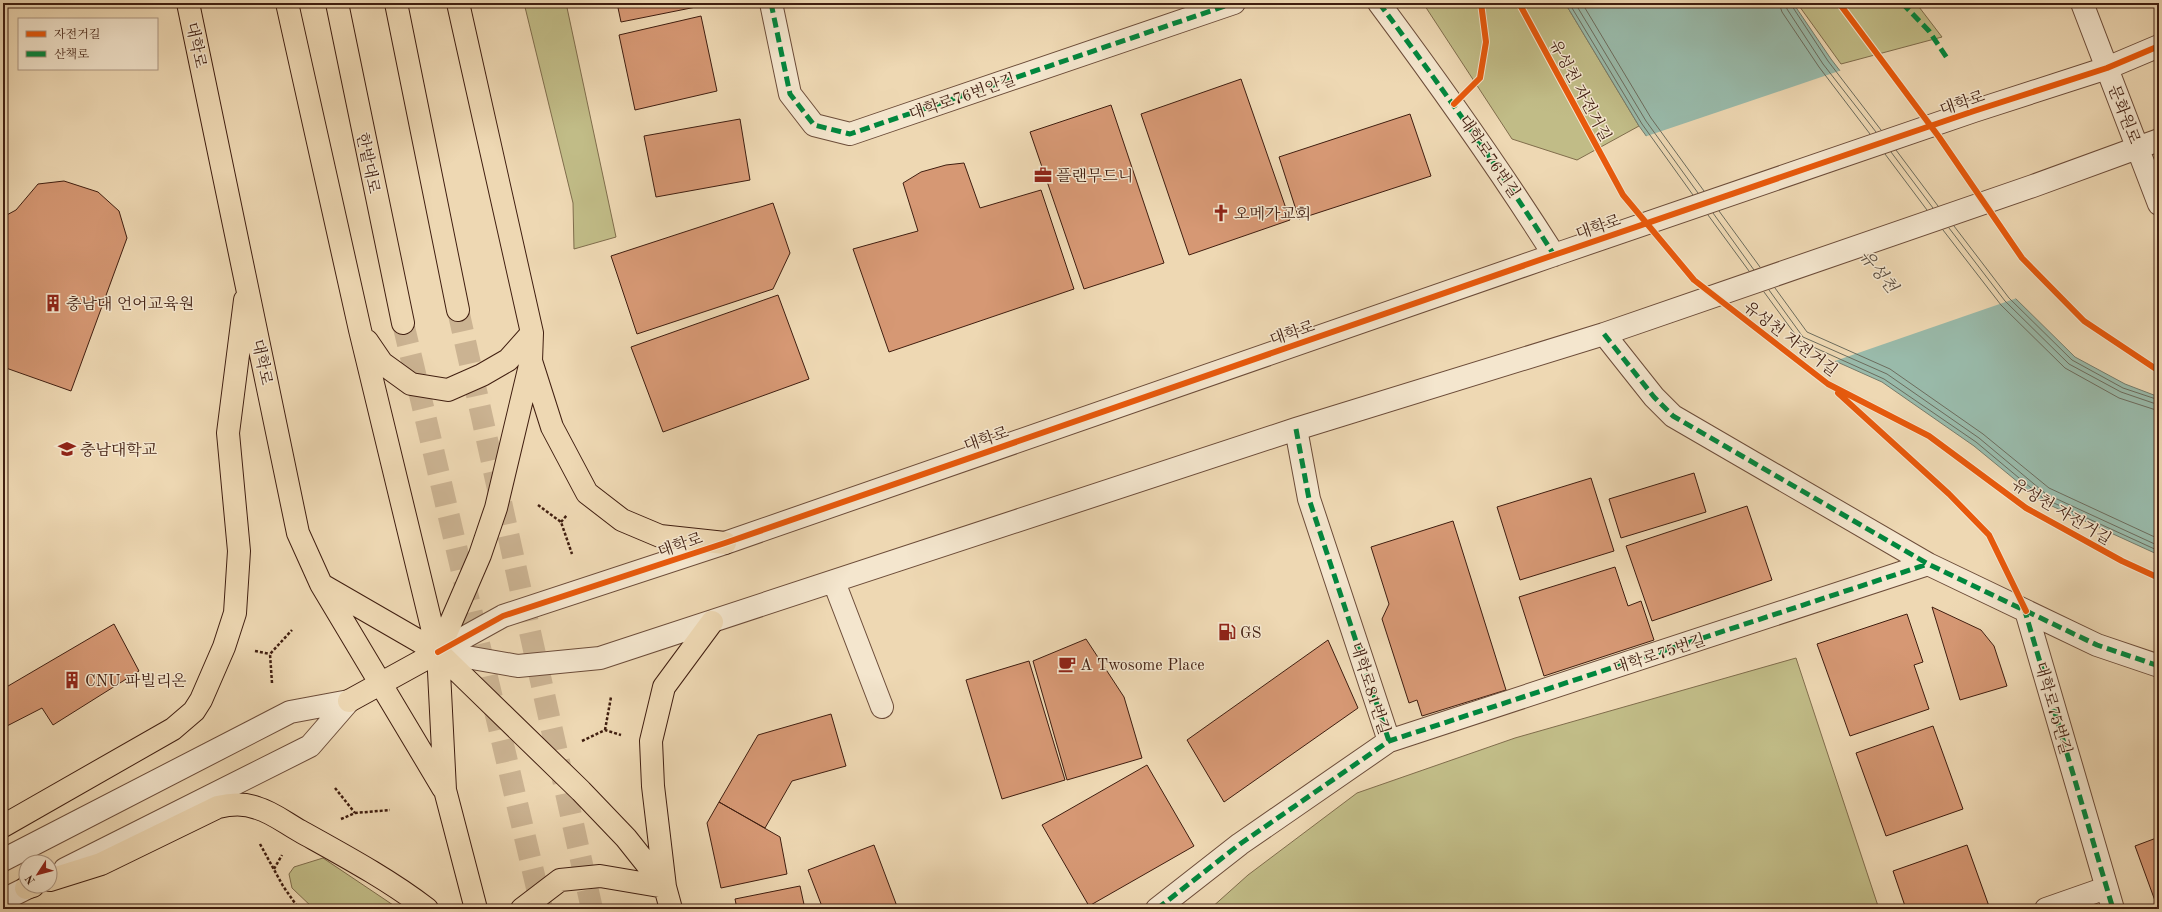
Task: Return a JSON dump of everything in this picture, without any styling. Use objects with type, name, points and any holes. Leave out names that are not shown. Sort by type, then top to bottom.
[{"type":"main road","name":"대학로","points":[[188,3],[298,533],[321,584],[445,790]]},
{"type":"main road","points":[[287,3],[360,330],[438,652],[445,790],[476,909]]},
{"type":"main road","name":"한밭대로","points":[[337,3],[403,324]]},
{"type":"main road","points":[[396,3],[458,310]]},
{"type":"main road","points":[[348,701],[438,652],[480,555],[496,508],[530,361],[532,333],[458,3]]},
{"type":"main road","points":[[3,826],[173,729],[194,710],[206,688],[224,647],[234,613],[238,577],[239,551],[228,433],[247,283]]},
{"type":"main road","points":[[360,330],[382,364],[411,384],[448,390],[482,376],[508,360],[532,333]]},
{"type":"main road","points":[[530,361],[552,427],[587,493],[622,520],[660,536],[725,542]]},
{"type":"main road","points":[[321,584],[438,652],[581,791],[626,838],[665,887]]},
{"type":"main road","points":[[671,909],[665,887],[653,786],[651,741],[664,687],[712,622]]},
{"type":"main road","points":[[58,877],[100,864],[218,807],[230,804],[244,805],[258,808],[308,836],[394,886],[428,909]]},
{"type":"main road","points":[[522,909],[560,880],[600,876],[665,887]]},
{"type":"street","name":"대학로76번안길","points":[[771,3],[790,94],[814,125],[850,134],[1234,3]]},
{"type":"street","name":"대학로76번길","points":[[1379,3],[1514,190],[1554,255]]},
{"type":"street","name":"문화원로","points":[[2082,3],[2159,204]]},
{"type":"street","name":"대학로","points":[[438,652],[503,616],[725,542],[1974,111],[2107,68],[2159,46]]},
{"type":"street","points":[[438,652],[518,666],[600,658],[1296,430],[1604,334],[2032,186],[2159,140]]},
{"type":"street","points":[[1604,334],[1654,397],[1673,416],[1928,564],[2097,645],[2159,666]]},
{"type":"street","name":"대학로81번길","points":[[1157,909],[1240,844],[1389,741],[1309,499],[1296,430]]},
{"type":"street","name":"대학로75번길","points":[[1389,741],[1928,564]]},
{"type":"street","points":[[834,582],[882,707]]},
{"type":"street","name":"대학로75번길","points":[[2026,611],[2113,909]]},
{"type":"street","points":[[3,860],[290,712],[348,701]]},
{"type":"street","points":[[58,872],[310,746],[348,701]]},
{"type":"street","points":[[2046,909],[2106,888]]},
{"type":"street","points":[[3,900],[18,893]]},
{"type":"path","points":[[538,505],[561,522],[572,554]]},
{"type":"path","points":[[272,683],[270,654],[292,630]]},
{"type":"path","points":[[254,651],[270,654]]},
{"type":"path","points":[[605,730],[611,697]]},
{"type":"path","points":[[582,741],[605,730],[626,736]]},
{"type":"path","points":[[335,788],[355,813],[390,810]]},
{"type":"path","points":[[257,838],[298,909]]},
{"type":"path","points":[[274,869],[284,851]]},
{"type":"shaded area","points":[[524,3],[566,3],[616,237],[574,249],[573,203]]},
{"type":"shaded area","points":[[1423,3],[1565,3],[1639,126],[1577,160],[1512,139]]},
{"type":"shaded area","points":[[1797,3],[1916,3],[1942,37],[1841,64]]},
{"type":"shaded area","points":[[1796,658],[1879,909],[1210,909],[1248,875],[1357,793],[1515,738]]},
{"type":"shaded area","points":[[323,858],[399,909],[314,909],[292,888],[289,874],[294,867]]},
{"type":"water","name":"유성천","points":[[1565,3],[1793,3],[1831,59],[2012,295],[2075,357],[2125,384],[2159,397],[2159,555],[2041,501],[1974,446],[1882,382],[1797,344],[1639,126]]},
{"type":"pier","points":[[1842,70],[2017,298],[1832,362],[1796,345],[1644,137]]},
{"type":"building","points":[[617,3],[716,3],[621,22]]},
{"type":"building","points":[[701,16],[717,91],[635,110],[619,35]]},
{"type":"building","points":[[1241,79],[1290,220],[1189,255],[1141,114]]},
{"type":"building","points":[[1111,105],[1164,263],[1084,289],[1030,132]]},
{"type":"building","points":[[1410,114],[1431,176],[1299,219],[1279,157]]},
{"type":"building","points":[[740,119],[750,180],[656,197],[644,136]]},
{"type":"building","points":[[964,163],[980,208],[1041,190],[1074,289],[889,352],[853,249],[918,231],[903,183],[921,172],[946,165]]},
{"type":"building","name":"충남대 언어교육원","points":[[64,181],[98,192],[119,211],[127,238],[71,391],[6,368],[3,369],[3,217],[16,210],[38,184]]},
{"type":"building","points":[[773,203],[790,253],[773,289],[637,334],[611,256]]},
{"type":"building","points":[[778,295],[809,379],[663,432],[631,347]]},
{"type":"building","points":[[1694,473],[1706,512],[1621,538],[1609,499]]},
{"type":"building","points":[[1591,478],[1614,551],[1520,580],[1497,507]]},
{"type":"building","points":[[1747,506],[1772,580],[1652,621],[1626,546]]},
{"type":"building","points":[[1453,521],[1506,690],[1422,716],[1417,700],[1409,703],[1382,619],[1389,604],[1371,547]]},
{"type":"building","points":[[1615,567],[1628,606],[1641,601],[1654,640],[1544,676],[1519,597]]},
{"type":"building","points":[[1932,607],[1981,630],[1994,646],[2007,686],[1960,700]]},
{"type":"building","points":[[1907,614],[1923,662],[1914,665],[1929,709],[1850,736],[1817,644]]},
{"type":"building","name":"CNU 파빌리온","points":[[114,624],[139,671],[53,725],[42,708],[3,728],[3,689]]},
{"type":"building","points":[[1086,639],[1124,697],[1142,758],[1067,780],[1033,661]]},
{"type":"building","points":[[1328,640],[1358,708],[1224,802],[1187,740]]},
{"type":"building","points":[[1029,661],[1065,780],[1002,799],[966,680]]},
{"type":"building","points":[[831,714],[846,766],[792,781],[765,828],[719,802],[758,735]]},
{"type":"building","points":[[1933,726],[1963,809],[1886,836],[1856,753]]},
{"type":"building","points":[[1147,765],[1194,846],[1089,906],[1042,825]]},
{"type":"building","points":[[719,802],[780,837],[787,874],[721,888],[707,823]]},
{"type":"building","points":[[2159,837],[2159,909],[2158,909],[2135,846]]},
{"type":"building","points":[[874,845],[898,909],[823,909],[808,870]]},
{"type":"building","points":[[1967,845],[1990,909],[1906,909],[1893,871]]},
{"type":"building","points":[[800,886],[805,909],[737,909],[735,899]]},
{"type":"tunnel","points":[[458,310],[592,909]]},
{"type":"tunnel","points":[[403,323],[542,909]]},
{"type":"marked path","points":[[771,3],[790,94],[814,125],[850,134],[1234,3]]},
{"type":"marked path","points":[[1379,3],[1469,127],[1554,255]]},
{"type":"marked path","points":[[1902,3],[1929,31],[1947,58]]},
{"type":"marked path","points":[[1604,334],[1654,397],[1673,416],[1928,564],[2097,645],[2159,666]]},
{"type":"marked path","points":[[1296,429],[1309,499],[1389,741]]},
{"type":"marked path","points":[[1157,909],[1240,844],[1389,741],[1928,564]]},
{"type":"marked path","points":[[2024,608],[2113,909]]},
{"type":"cycle path","points":[[1454,104],[1480,78],[1486,42],[1481,3]]},
{"type":"cycle path","name":"유성천 자전거길","points":[[1519,3],[1623,195],[1694,280],[1828,384],[1929,436],[2026,508],[2122,561],[2159,578]]},
{"type":"cycle path","points":[[1839,3],[1939,137],[2022,258],[2084,321],[2159,371]]},
{"type":"cycle path","points":[[438,652],[503,616],[725,543],[1554,255],[1974,111],[2107,68],[2159,46]]},
{"type":"cycle path","points":[[1838,393],[1949,494],[1989,535],[2026,611]]},
{"type":"place","name":"플랜무드니","points":[[1043,175]]},
{"type":"place","name":"오메가교회","points":[[1221,213]]},
{"type":"place","name":"충남대 언어교육원","points":[[53,303]]},
{"type":"place","name":"충남대학교","points":[[67,449]]},
{"type":"place","name":"GS","points":[[1227,632]]},
{"type":"place","name":"A Twosome Place","points":[[1067,664]]},
{"type":"place","name":"CNU 파빌리온","points":[[72,680]]}]
